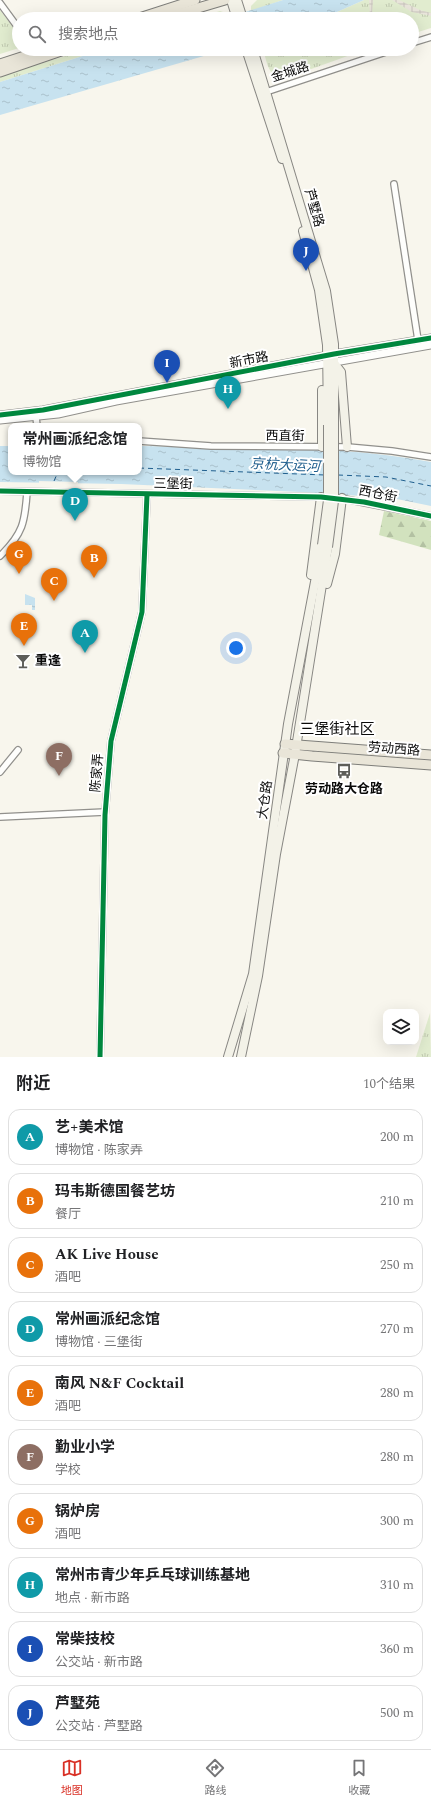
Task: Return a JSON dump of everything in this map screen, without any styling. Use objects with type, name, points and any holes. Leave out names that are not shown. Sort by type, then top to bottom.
[{"type":"main road","points":[[158,12],[195,0]]},
{"type":"main road","points":[[184,12],[225,0]]},
{"type":"main road","points":[[231,0],[237,12]]},
{"type":"main road","points":[[237,0],[238,12]]},
{"type":"main road","points":[[0,64],[27,56]]},
{"type":"main road","points":[[0,72],[31,56]]},
{"type":"main road","name":"芦墅路","points":[[249,56],[264,92]]},
{"type":"main road","name":"芦墅路","points":[[255,56],[319,290],[327,345],[330,355],[334,501],[325,546]]},
{"type":"main road","points":[[322,447],[322,377],[330,364],[341,372],[347,447]]},
{"type":"main road","points":[[301,652],[321,497]]},
{"type":"main road","points":[[311,651],[334,554],[342,498]]},
{"type":"main road","name":"大仓路","points":[[241,1057],[258,976],[276,854],[296,749],[325,546]]},
{"type":"main road","name":"大仓路","points":[[228,1057],[253,974],[284,748],[301,652],[325,546]]},
{"type":"main road","name":"劳动西路","points":[[284,748],[431,756]]},
{"type":"main road","name":"劳动西路","points":[[296,749],[431,765]]},
{"type":"street","points":[[0,3],[12,19]]},
{"type":"street","points":[[419,41],[431,37]]},
{"type":"street","name":"金城路","points":[[264,92],[374,56]]},
{"type":"street","points":[[394,184],[418,340]]},
{"type":"street","name":"新市路","points":[[0,415],[43,410],[330,355],[431,338]]},
{"type":"street","name":"新市路","points":[[0,420],[36,417],[431,345]]},
{"type":"street","points":[[36,417],[37,423]]},
{"type":"street","name":"西直街","points":[[142,440],[211,446],[347,447],[392,451],[431,457]]},
{"type":"street","name":"三堡街","points":[[0,492],[321,497]]},
{"type":"street","points":[[0,556],[8,549],[20,531],[25,518],[27,492]]},
{"type":"street","name":"陈家弄","points":[[100,1057],[105,812],[111,741],[142,612],[147,495]]},
{"type":"street","name":"西仓街","points":[[321,497],[342,498],[431,516]]},
{"type":"street","points":[[0,772],[18,750]]},
{"type":"street","points":[[0,817],[105,812]]},
{"type":"green space","points":[[257,0],[283,0],[251,11],[251,6]]},
{"type":"green space","points":[[364,0],[431,0],[431,28],[419,32],[419,12],[337,12]]},
{"type":"green space","points":[[0,10],[12,26],[12,50],[0,54]]},
{"type":"green space","points":[[65,56],[83,56],[0,82],[0,76]]},
{"type":"green space","points":[[265,56],[348,56],[289,77],[282,77],[273,74]]},
{"type":"green space","points":[[384,511],[431,521],[431,550],[379,535]]},
{"type":"green space","points":[[430,1013],[431,1057],[416,1057]]},
{"type":"shaded area","points":[[369,0],[373,0],[372,12],[370,12]]},
{"type":"shaded area","points":[[392,0],[399,0],[420,10],[431,13],[431,16],[419,13],[419,12],[412,12]]},
{"type":"water","points":[[283,0],[364,0],[337,12],[245,12]]},
{"type":"water","points":[[83,56],[204,56],[0,115],[0,82]]},
{"type":"water","name":"京杭大运河","points":[[0,446],[8,446],[8,475],[142,475],[142,446],[249,447],[359,452],[431,462],[431,506],[392,498],[300,492],[121,484],[0,482]]},
{"type":"water","points":[[25,594],[35,598],[35,610],[32,610],[32,605],[25,605]]},
{"type":"pier","points":[[39,481],[78,482],[78,484],[39,483]]},
{"type":"ferry route","points":[[142,468],[325,475]]},
{"type":"ferry route","points":[[54,481],[57,475]]},
{"type":"ferry route","points":[[338,475],[386,477],[431,486]]},
{"type":"cycle path","points":[[0,415],[43,410],[334,354],[431,338]]},
{"type":"cycle path","points":[[0,491],[321,497],[364,502],[431,516]]},
{"type":"cycle path","points":[[100,1057],[105,815],[111,741],[142,612],[147,495]]},
{"type":"place","name":"芦墅苑","points":[[306,271]]},
{"type":"place","name":"常柴技校","points":[[167,383]]},
{"type":"place","name":"常州市青少年乒乓球训练基地","points":[[228,409]]},
{"type":"place","name":"常州画派纪念馆","points":[[75,521]]},
{"type":"place","name":"锅炉房","points":[[19,574]]},
{"type":"place","name":"玛韦斯德国餐艺坊","points":[[94,578]]},
{"type":"place","name":"AK Live House","points":[[54,601]]},
{"type":"place","name":"南风 N&F Cocktail","points":[[24,646]]},
{"type":"place","name":"艺+美术馆","points":[[85,653]]},
{"type":"place","name":"重逢","points":[[23,661]]},
{"type":"place","name":"劳动路大仓路","points":[[344,771]]},
{"type":"place","name":"勤业小学","points":[[59,776]]},
{"type":"district","name":"三堡街社区","points":[[337,729]]}]
